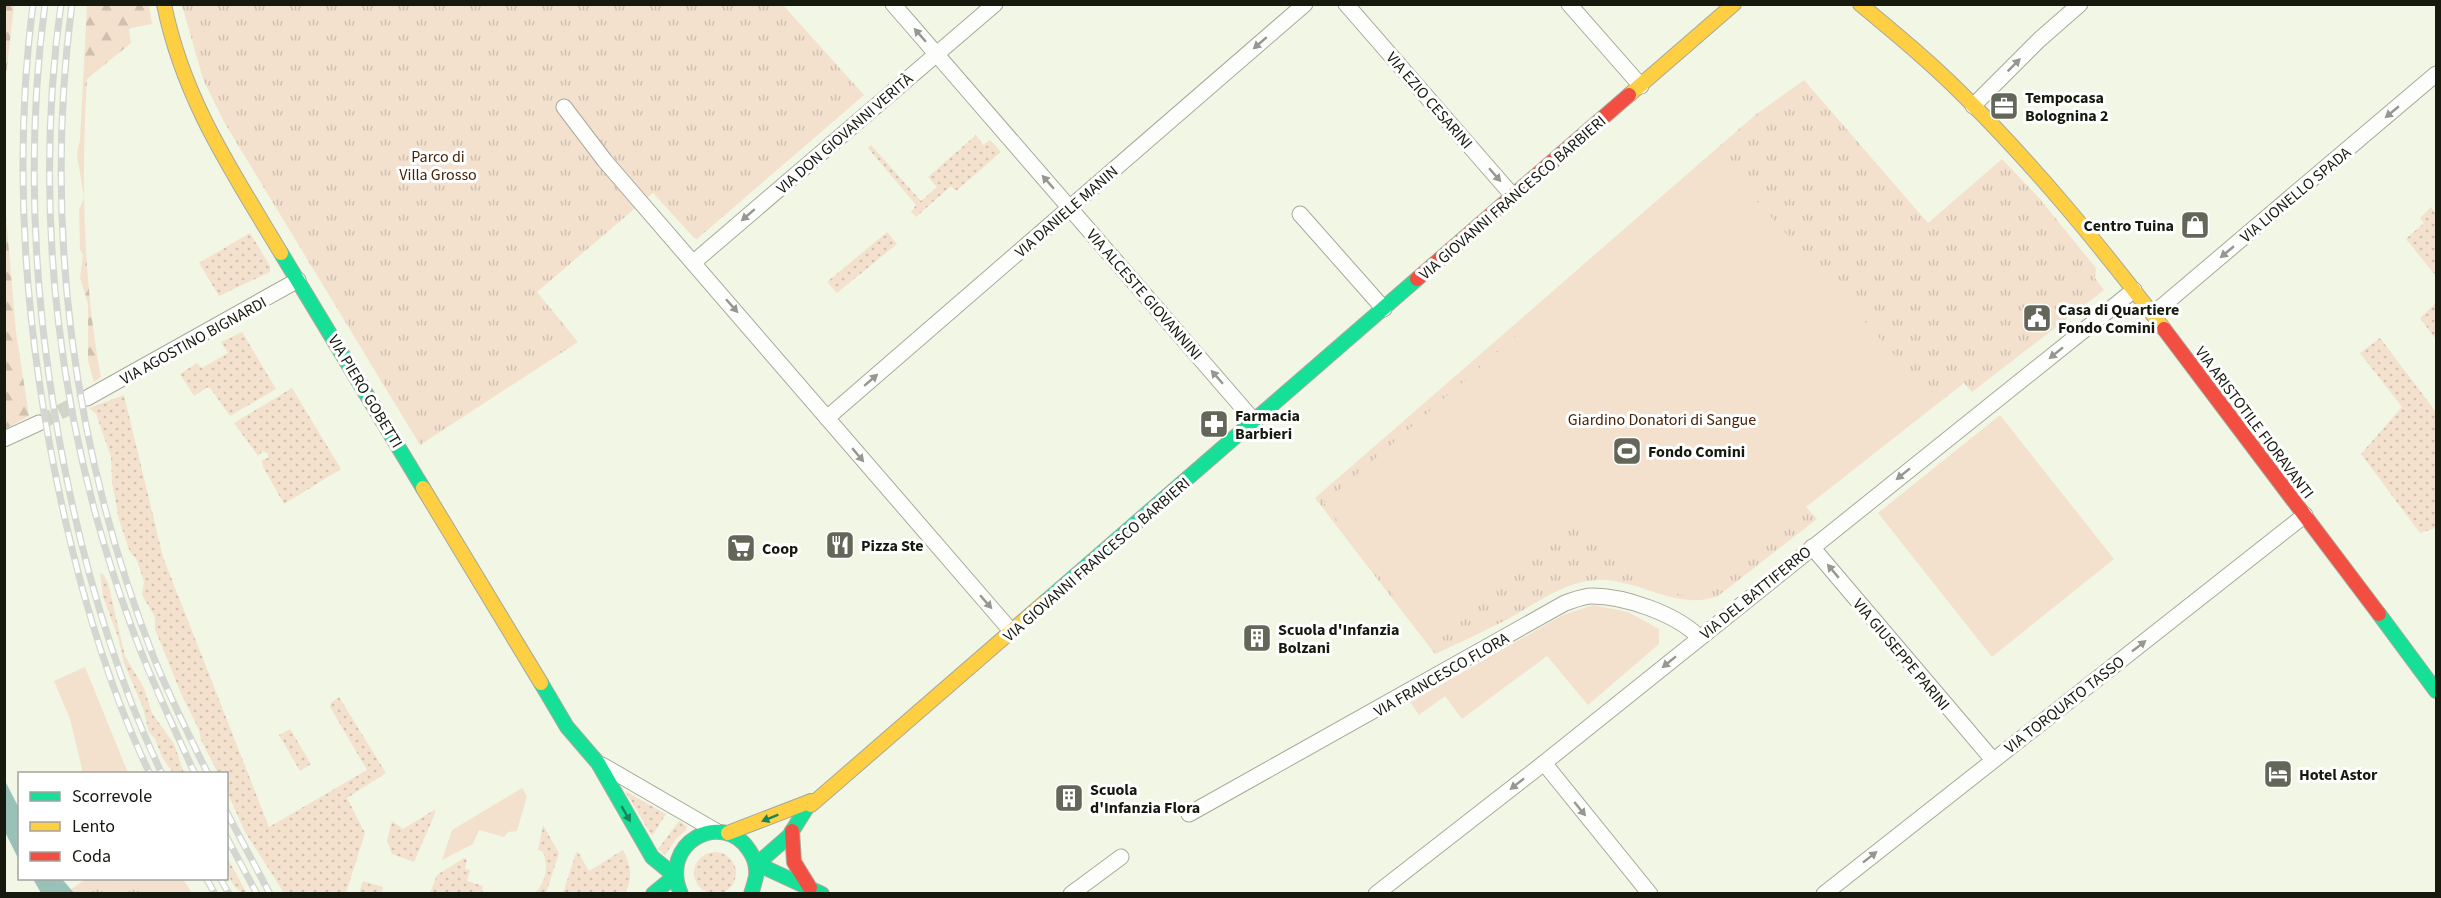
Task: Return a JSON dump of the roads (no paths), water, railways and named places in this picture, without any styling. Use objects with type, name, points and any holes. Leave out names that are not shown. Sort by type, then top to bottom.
[{"type":"street","name":"VIA PIERO GOBETTI","points":[[164,4],[176,60],[196,109],[223,158],[567,727],[598,763],[652,856],[675,876]]},
{"type":"street","name":"VIA ALCESTE GIOVANNINI","points":[[893,4],[1255,422]]},
{"type":"street","name":"VIA DON GIOVANNI VERITÀ","points":[[694,262],[995,4]]},
{"type":"street","name":"VIA DANIELE MANIN","points":[[827,418],[1305,4]]},
{"type":"street","name":"VIA EZIO CESARINI","points":[[1346,4],[1513,196]]},
{"type":"street","points":[[1569,4],[1641,86]]},
{"type":"street","name":"VIA GIOVANNI FRANCESCO BARBIERI","points":[[811,801],[811,805],[1734,4]]},
{"type":"street","name":"VIA ARISTOTILE FIORAVANTI","points":[[1860,4],[1930,64],[2016,148],[2056,193],[2153,314],[2436,691]]},
{"type":"street","points":[[1973,106],[2039,40],[2080,4]]},
{"type":"street","name":"VIA LIONELLO SPADA","points":[[2153,314],[2436,74]]},
{"type":"street","points":[[564,107],[605,161],[1012,632]]},
{"type":"street","points":[[1300,214],[1384,309]]},
{"type":"street","name":"VIA AGOSTINO BIGNARDI","points":[[87,398],[298,280]]},
{"type":"street","name":"VIA DEL BATTIFERRO","points":[[1376,894],[1544,763],[2134,290]]},
{"type":"street","points":[[4,439],[39,423]]},
{"type":"street","name":"VIA TORQUATO TASSO","points":[[1824,894],[2304,515]]},
{"type":"street","name":"VIA GIUSEPPE PARINI","points":[[1812,547],[1992,760]]},
{"type":"street","name":"VIA FRANCESCO FLORA","points":[[1189,814],[1565,603],[1580,598],[1607,598],[1651,609],[1681,622],[1699,638]]},
{"type":"street","name":"VIA PIERO GOBETTI","points":[[598,763],[722,832]]},
{"type":"street","points":[[1544,763],[1650,894]]},
{"type":"street","name":"VIA GIOVANNI FRANCESCO BARBIERI","points":[[757,864],[775,850],[792,831],[811,801]]},
{"type":"street","name":"VIA GIOVANNI FRANCESCO BARBIERI","points":[[675,876],[676,863],[681,851],[690,841],[703,834],[722,832],[811,801]]},
{"type":"street","points":[[792,831],[794,862],[816,891]]},
{"type":"street","points":[[722,832],[746,844],[757,864],[755,885],[751,894]]},
{"type":"street","points":[[1071,894],[1121,857]]},
{"type":"street","points":[[757,864],[816,891]]},
{"type":"street","points":[[653,894],[675,876],[681,894]]},
{"type":"water","points":[[4,779],[18,806],[18,858],[5,832]]},
{"type":"water","points":[[34,880],[63,880],[74,893],[41,893]]},
{"type":"tunnel","points":[[39,423],[87,398]]},
{"type":"railway","points":[[33,4],[26,69],[23,199],[32,328],[41,392],[65,519],[90,617],[111,681],[149,772]]},
{"type":"railway","points":[[45,4],[38,66],[34,191],[37,253],[49,377],[71,499],[88,570],[120,673],[161,772]]},
{"type":"railway","points":[[61,4],[53,83],[50,162],[51,241],[58,320],[70,399],[86,477],[107,553],[146,665],[194,772]]},
{"type":"railway","points":[[72,4],[64,87],[61,170],[64,254],[72,337],[85,419],[103,500],[126,580],[160,673],[207,772]]},
{"type":"railway","points":[[228,815],[270,894]]},
{"type":"railway","points":[[228,840],[257,894]]},
{"type":"railway","points":[[207,880],[215,894]]},
{"type":"railway","points":[[221,880],[229,894]]},
{"type":"place","name":"Tempocasa Bolognina 2","points":[[2004,106]]},
{"type":"place","name":"Centro Tuina","points":[[2195,225]]},
{"type":"place","name":"Casa di Quartiere Fondo Comini","points":[[2037,318]]},
{"type":"place","name":"Farmacia Barbieri","points":[[1214,424]]},
{"type":"place","name":"Fondo Comini","points":[[1627,451]]},
{"type":"place","name":"Pizza Ste","points":[[840,545]]},
{"type":"place","name":"Coop","points":[[741,548]]},
{"type":"place","name":"Scuola d'Infanzia Bolzani","points":[[1257,638]]},
{"type":"place","name":"Hotel Astor","points":[[2278,774]]},
{"type":"place","name":"Scuola d'Infanzia Flora","points":[[1069,798]]},
{"type":"park label","name":"Parco di Villa Grosso","points":[[438,165]]},
{"type":"park label","name":"Giardino Donatori di Sangue","points":[[1662,419]]}]
